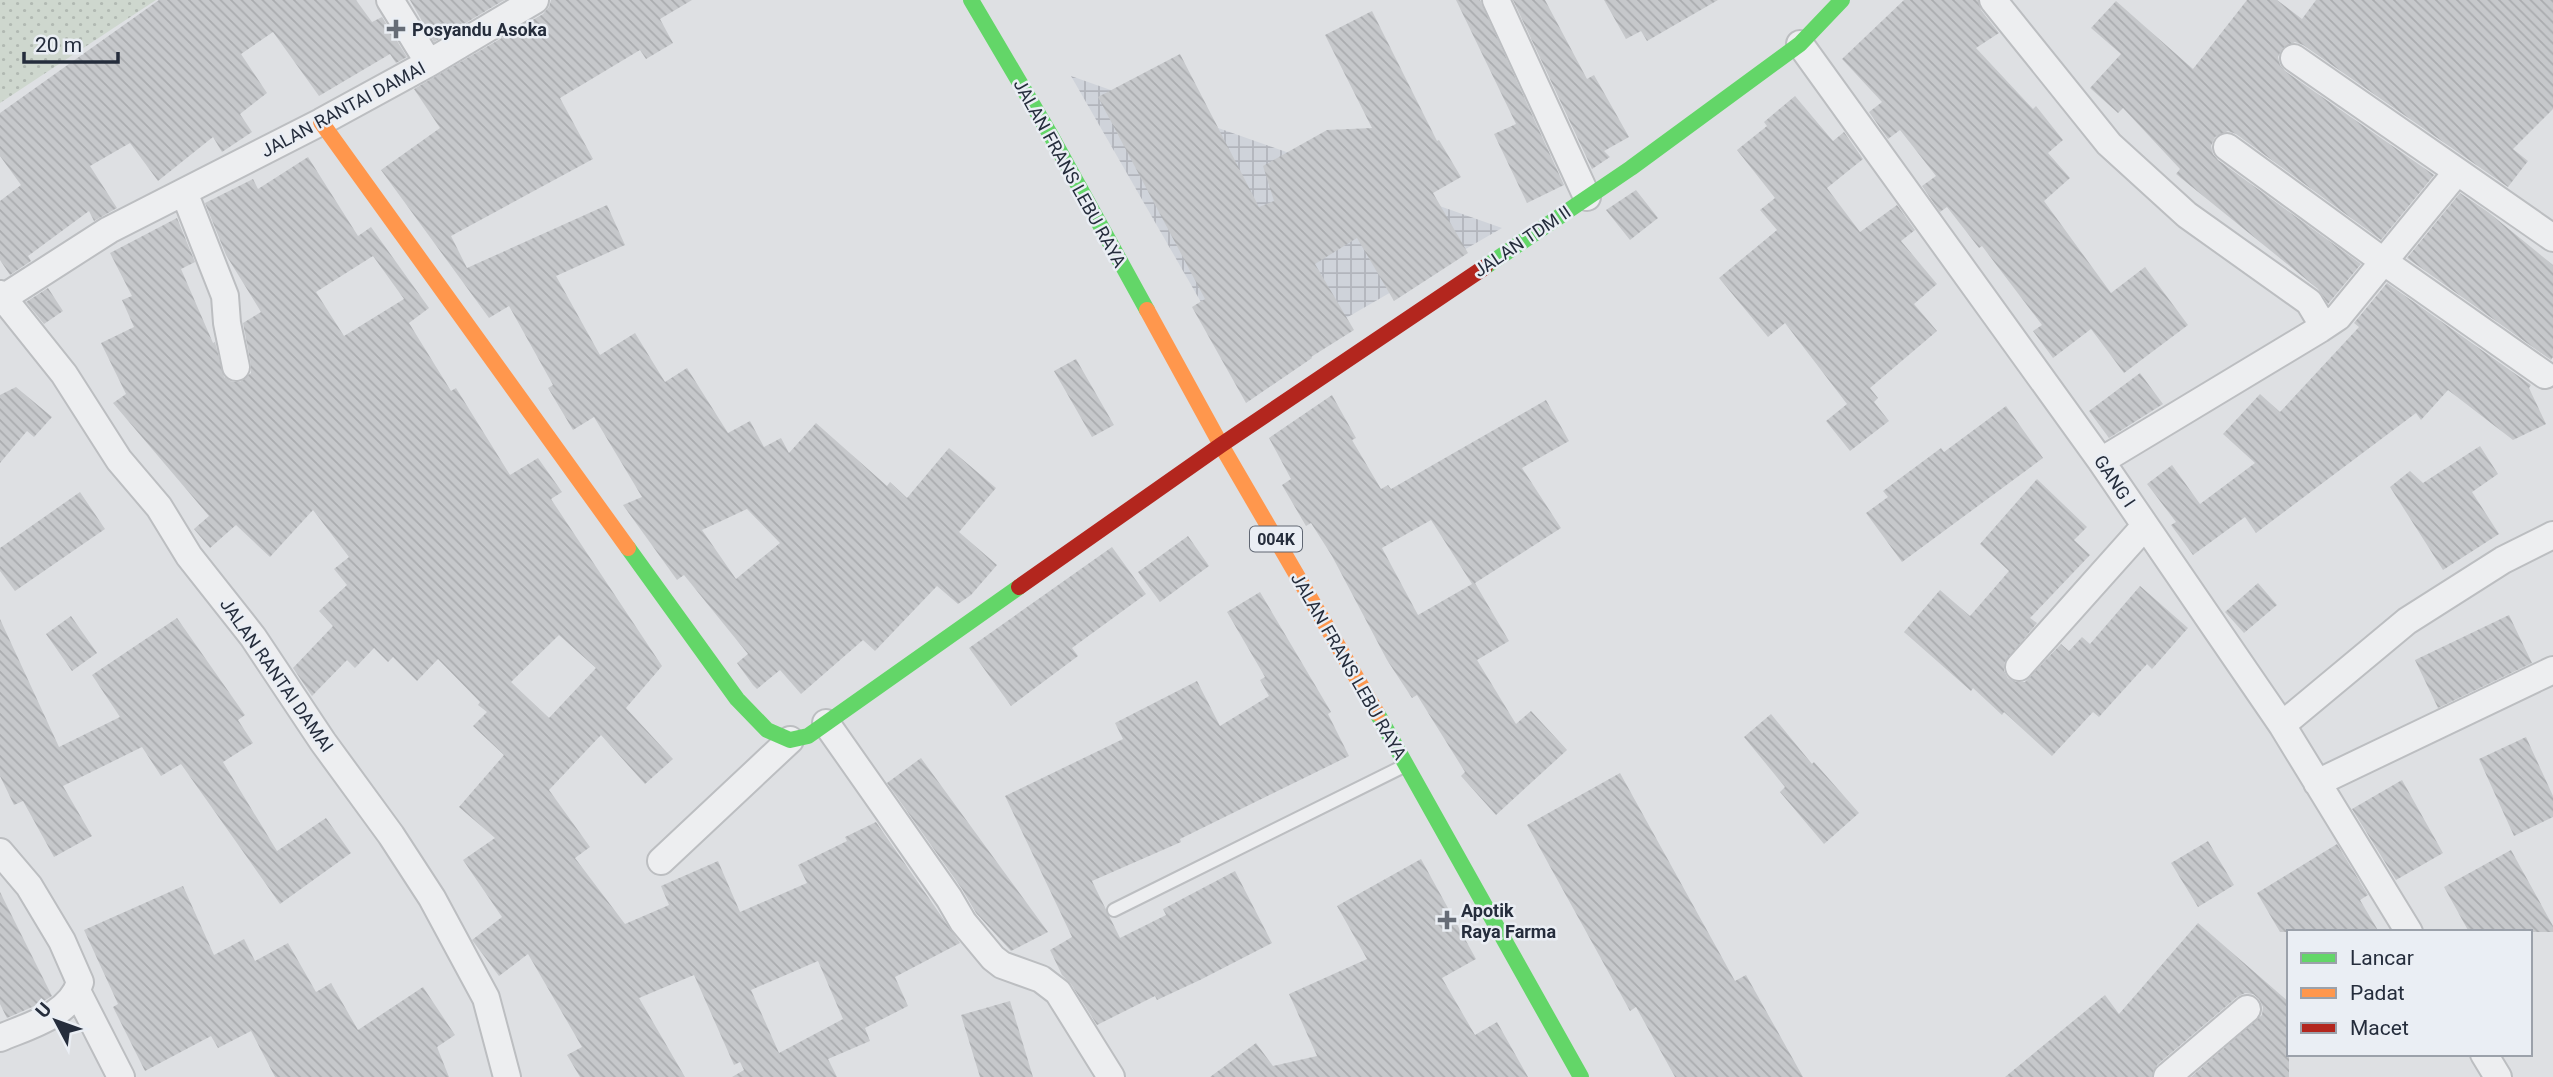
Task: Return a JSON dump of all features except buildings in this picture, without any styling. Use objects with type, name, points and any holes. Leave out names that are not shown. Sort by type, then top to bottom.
[{"type":"street","points":[[390,0],[429,63]]},
{"type":"street","name":"JALAN RANTAI DAMAI","points":[[507,1077],[486,998],[432,898],[253,637],[189,556],[159,507],[119,460],[64,374],[1,296],[109,230],[321,122],[429,63],[535,0]]},
{"type":"street","name":"JALAN FRANS LEBU RAYA","points":[[971,0],[1050,134],[1221,445],[1367,692],[1405,765],[1581,1077]]},
{"type":"street","points":[[1496,0],[1587,197]]},
{"type":"street","name":"JALAN TDM II","points":[[790,740],[807,736],[1221,445],[1587,197],[1808,36],[1842,0]]},
{"type":"street","points":[[1993,0],[2109,144],[2188,215],[2309,302],[2318,317],[2320,329]]},
{"type":"street","name":"GANG I","points":[[1808,36],[2282,725],[2408,930]]},
{"type":"street","points":[[2294,58],[2553,239]]},
{"type":"street","points":[[321,122],[737,699],[767,730],[790,740],[661,861]]},
{"type":"street","points":[[2227,147],[2545,375]]},
{"type":"street","points":[[2101,461],[2338,317],[2457,172]]},
{"type":"street","points":[[184,192],[225,296],[236,367]]},
{"type":"street","points":[[2019,667],[2146,526]]},
{"type":"street","points":[[2282,725],[2407,621],[2503,560],[2553,535]]},
{"type":"street","points":[[2317,783],[2553,670]]},
{"type":"street","points":[[826,723],[963,922],[1002,965],[1041,979],[1058,992],[1111,1077]]},
{"type":"street","points":[[0,852],[29,886],[62,941],[80,982],[73,999],[52,1015],[0,1038]]},
{"type":"street","points":[[77,991],[121,1077]]},
{"type":"street","points":[[2167,1077],[2247,1009]]},
{"type":"street","points":[[2485,1056],[2498,1077]]},
{"type":"lane","points":[[1114,909],[1405,765]]},
{"type":"shaded area","points":[[0,0],[156,0],[0,103]]},
{"type":"shaded area","points":[[1071,76],[1502,228],[1244,377]]},
{"type":"traffic: fast","points":[[971,0],[1050,134],[1147,310]]},
{"type":"traffic: fast","points":[[1485,267],[1631,168],[1800,44],[1842,0]]},
{"type":"traffic: fast","points":[[628,548],[737,699],[767,730],[790,740],[808,736],[1019,587]]},
{"type":"traffic: fast","points":[[1377,713],[1581,1077]]},
{"type":"traffic: slow","points":[[321,122],[628,548]]},
{"type":"traffic: slow","points":[[1147,310],[1221,445],[1377,713]]},
{"type":"traffic: jam","points":[[1019,587],[1221,445],[1485,267]]},
{"type":"place","name":"Posyandu Asoka","points":[[396,29]]},
{"type":"place","name":"Apotik Raya Farma","points":[[1447,920]]}]
